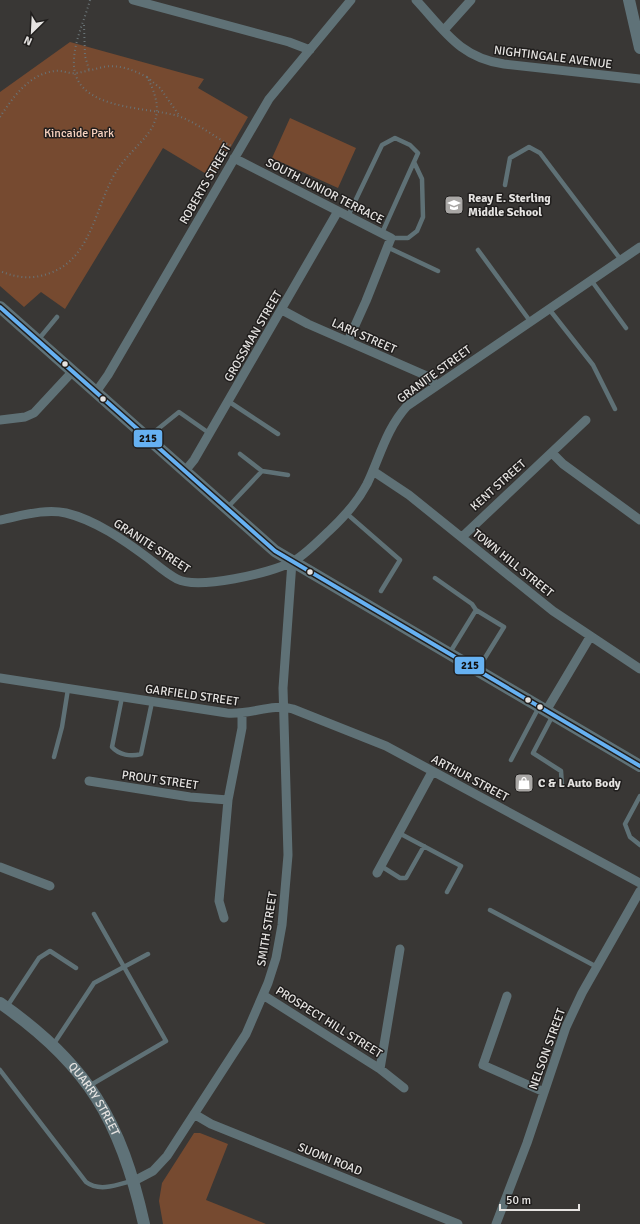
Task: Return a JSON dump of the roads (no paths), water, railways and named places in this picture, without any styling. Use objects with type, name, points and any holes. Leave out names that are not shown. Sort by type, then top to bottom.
[{"type":"main road","points":[[629,0],[640,48]]},
{"type":"main road","points":[[0,307],[270,547],[292,562],[640,766]]},
{"type":"main road","name":"QUARRY STREET","points":[[3,1006],[53,1045],[89,1086],[118,1135],[134,1180],[144,1224]]},
{"type":"street","points":[[133,0],[289,42],[310,50]]},
{"type":"street","name":"ROBERTS STREET","points":[[96,392],[108,375],[269,99],[351,0]]},
{"type":"street","name":"NIGHTINGALE AVENUE","points":[[416,0],[466,51],[490,62],[640,79]]},
{"type":"street","points":[[444,30],[471,0]]},
{"type":"street","name":"SOUTH JUNIOR TERRACE","points":[[236,155],[338,211],[391,238],[366,301],[348,341]]},
{"type":"street","name":"GROSSMAN STREET","points":[[185,471],[282,310],[338,211]]},
{"type":"street","name":"GRANITE STREET","points":[[0,520],[48,512],[61,512],[74,515],[120,539],[176,579],[187,583],[205,583],[244,576],[292,562],[326,534],[346,513],[363,491],[373,471],[385,440],[397,418],[413,401],[640,247]]},
{"type":"street","name":"LARK STREET","points":[[282,310],[308,324],[427,376],[436,385]]},
{"type":"street","points":[[0,420],[25,417],[34,413],[73,371]]},
{"type":"street","name":"KENT STREET","points":[[462,537],[478,520],[586,420]]},
{"type":"street","points":[[552,453],[563,464],[640,520]]},
{"type":"street","name":"TOWN HILL STREET","points":[[373,471],[395,485],[462,537],[530,593],[590,637],[640,669]]},
{"type":"street","points":[[283,707],[284,670],[292,562]]},
{"type":"street","points":[[546,711],[590,637]]},
{"type":"street","name":"GARFIELD STREET","points":[[0,678],[223,713],[242,714],[283,707]]},
{"type":"street","name":"ARTHUR STREET","points":[[283,707],[371,739],[640,883]]},
{"type":"street","name":"SMITH STREET","points":[[134,1180],[149,1174],[160,1165],[246,1034],[263,995],[276,958],[282,920],[287,865],[287,777],[283,707]]},
{"type":"street","points":[[224,918],[219,901],[228,800],[242,728],[242,714]]},
{"type":"street","points":[[379,870],[432,772]]},
{"type":"street","name":"PROUT STREET","points":[[89,781],[190,797],[228,800]]},
{"type":"street","points":[[0,867],[50,886]]},
{"type":"street","name":"NELSON STREET","points":[[496,1224],[527,1143],[566,1027],[597,967],[640,891]]},
{"type":"street","name":"PROSPECT HILL STREET","points":[[263,995],[380,1069],[400,949]]},
{"type":"street","points":[[507,996],[483,1064],[544,1092]]},
{"type":"street","points":[[380,1069],[404,1088]]},
{"type":"street","name":"SUOMI ROAD","points":[[194,1114],[211,1124],[458,1224]]},
{"type":"lane","points":[[348,216],[382,145],[395,138],[410,145],[418,153],[382,233]]},
{"type":"lane","points":[[505,185],[510,158],[529,147],[540,153],[621,260]]},
{"type":"lane","points":[[391,238],[408,238],[417,231],[423,218],[422,179],[414,162]]},
{"type":"lane","points":[[387,247],[438,271]]},
{"type":"lane","points":[[478,250],[530,322]]},
{"type":"lane","points":[[591,280],[626,328]]},
{"type":"lane","points":[[549,309],[593,365],[615,409]]},
{"type":"lane","points":[[38,340],[57,317]]},
{"type":"lane","points":[[228,401],[278,434]]},
{"type":"lane","points":[[148,437],[179,412],[209,433]]},
{"type":"lane","points":[[240,454],[262,471],[288,475]]},
{"type":"lane","points":[[227,508],[262,471]]},
{"type":"lane","points":[[346,513],[400,560],[381,591]]},
{"type":"lane","points":[[435,578],[472,604],[476,610],[504,627],[477,670]]},
{"type":"lane","points":[[449,654],[476,610]]},
{"type":"lane","points":[[54,757],[62,726],[68,689]]},
{"type":"lane","points":[[122,697],[112,747],[117,753],[136,756],[141,754],[144,747],[152,702]]},
{"type":"lane","points":[[511,760],[546,711]]},
{"type":"lane","points":[[546,711],[533,753],[561,771],[562,786]]},
{"type":"lane","points":[[640,796],[625,824],[630,837],[640,845]]},
{"type":"lane","points":[[399,833],[461,866],[447,892]]},
{"type":"lane","points":[[379,870],[400,878],[406,878],[424,846]]},
{"type":"lane","points":[[490,910],[597,967]]},
{"type":"lane","points":[[89,1086],[166,1041],[94,914]]},
{"type":"lane","points":[[3,1006],[39,958],[44,954],[50,951],[76,968]]},
{"type":"lane","points":[[53,1045],[94,983],[125,968],[148,954]]},
{"type":"lane","points":[[0,1070],[86,1182],[93,1186],[102,1187],[134,1180]]},
{"type":"place","name":"Reay E. Sterling Middle School","points":[[454,205]]},
{"type":"place","name":"C & L Auto Body","points":[[524,783]]},
{"type":"park label","name":"Kincaide Park","points":[[79,133]]}]
